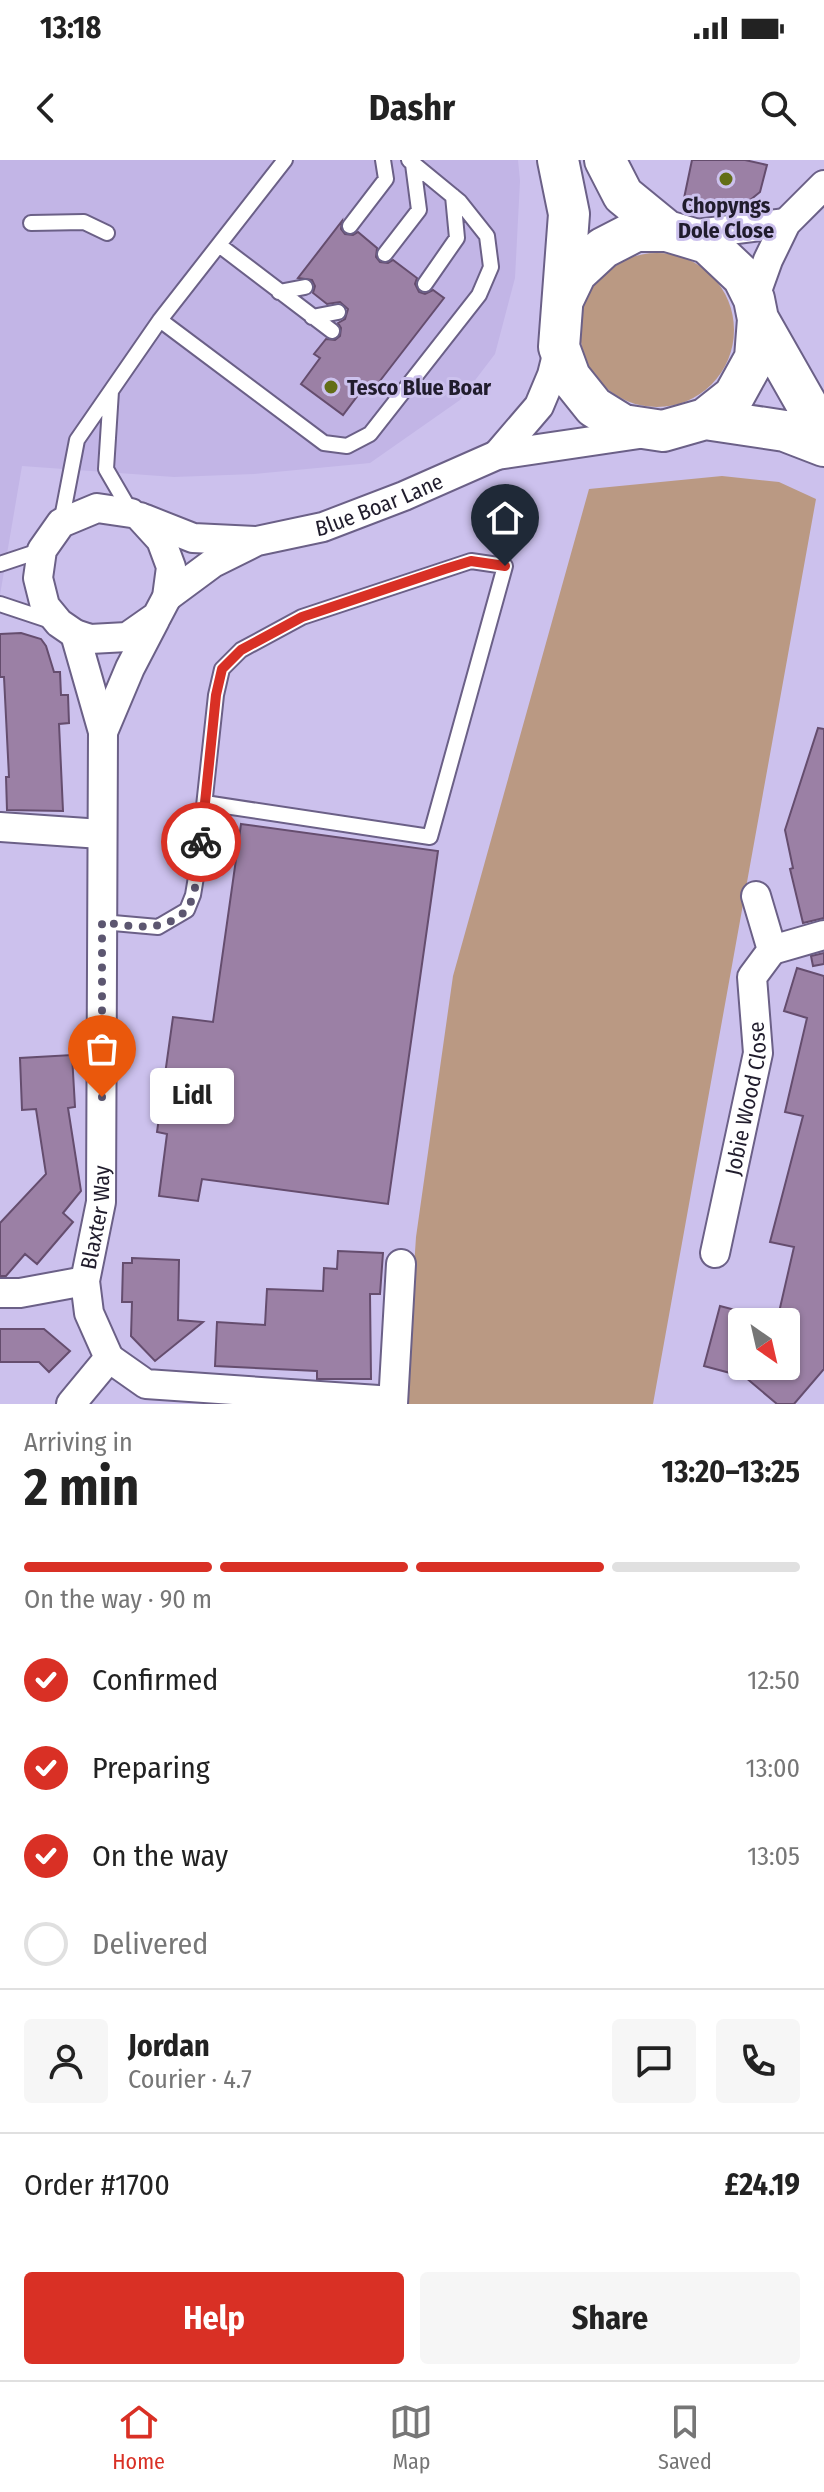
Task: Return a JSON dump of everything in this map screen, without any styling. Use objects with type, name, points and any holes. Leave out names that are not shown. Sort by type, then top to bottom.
[{"type":"street","name":"Blue Boar Lane","points":[[497,455],[539,406],[559,347],[569,214],[558,160]]},
{"type":"street","points":[[605,160],[623,195],[678,233],[707,243],[743,277],[756,309],[824,435]]},
{"type":"street","points":[[756,309],[768,260],[786,223],[824,185]]},
{"type":"street","points":[[678,233],[786,223]]},
{"type":"street","name":"Blue Boar Lane","points":[[562,304],[576,273],[603,248],[636,231],[678,233]]},
{"type":"street","name":"Blue Boar Lane","points":[[67,629],[90,639],[127,637],[213,563],[257,541],[323,527],[497,455],[663,431],[705,419],[734,396],[755,358],[756,309]]},
{"type":"street","name":"Blue Boar Lane","points":[[559,347],[570,377],[594,407],[623,425],[663,431]]},
{"type":"street","name":"Blue Boar Lane","points":[[705,419],[785,431],[824,446]]},
{"type":"street","name":"Blue Boar Lane","points":[[61,523],[97,508],[136,515],[193,538],[257,541]]},
{"type":"street","points":[[136,515],[161,540],[171,567],[162,606]]},
{"type":"street","points":[[61,523],[42,550],[38,578],[45,606],[67,629]]},
{"type":"street","name":"Blaxter Way","points":[[103,732],[130,668],[162,606]]},
{"type":"street","name":"Blaxter Way","points":[[0,1293],[20,1293],[85,1281],[101,1202],[103,732],[67,629]]},
{"type":"street","points":[[0,827],[101,834]]},
{"type":"street","points":[[756,896],[772,950],[824,935]]},
{"type":"street","name":"Jobie Wood Close","points":[[715,1253],[758,1053],[752,977],[772,950]]},
{"type":"street","points":[[85,1281],[89,1313],[109,1358],[146,1384],[393,1402],[401,1264]]},
{"type":"street","points":[[71,1404],[109,1358]]},
{"type":"lane","points":[[61,523],[77,440],[160,320],[285,160]]},
{"type":"lane","points":[[350,226],[386,179],[383,160]]},
{"type":"lane","points":[[160,320],[324,443],[347,446],[370,434],[479,295],[491,267],[487,236],[453,196],[411,162]]},
{"type":"lane","points":[[385,254],[419,210],[411,162]]},
{"type":"lane","points":[[425,284],[457,238],[453,196]]},
{"type":"lane","points":[[31,223],[84,222],[107,233]]},
{"type":"lane","points":[[219,245],[332,331]]},
{"type":"lane","points":[[279,292],[305,287]]},
{"type":"lane","points":[[312,317],[338,312]]},
{"type":"lane","points":[[111,391],[106,469],[136,515]]},
{"type":"lane","points":[[0,564],[42,550]]},
{"type":"lane","points":[[102,922],[158,927],[187,910],[195,883],[216,695],[222,669],[241,650],[302,617],[430,574],[471,561],[505,566],[430,837],[205,803]]},
{"type":"lane","points":[[0,604],[67,629]]},
{"type":"shaded area","points":[[0,160],[518,160],[520,181],[515,278],[495,354],[460,400],[370,463],[254,474],[174,477],[22,466],[0,595]]},
{"type":"shaded area","points":[[657,253],[687,259],[712,275],[728,300],[734,330],[728,360],[712,385],[687,401],[657,407],[627,401],[602,385],[586,360],[580,330],[586,300],[602,275],[627,259]]},
{"type":"shaded area","points":[[722,476],[779,482],[816,499],[653,1404],[405,1404],[416,1237],[453,976],[589,489]]},
{"type":"building","name":"Chopyngs Dole Close","points":[[692,160],[745,160],[767,165],[760,192],[744,205],[712,211],[683,203]]},
{"type":"building","points":[[342,221],[341,229],[345,234],[358,232],[377,248],[376,257],[380,262],[393,260],[417,278],[415,284],[419,292],[425,294],[433,290],[444,298],[369,395],[362,390],[343,415],[301,384],[320,358],[314,354],[326,339],[335,340],[340,336],[338,323],[345,319],[348,309],[340,302],[327,304],[313,293],[315,286],[312,280],[298,278]]},
{"type":"building","points":[[21,633],[41,639],[54,672],[60,672],[61,695],[68,695],[69,723],[59,724],[63,811],[7,810],[6,777],[9,777],[4,677],[0,677],[0,634]]},
{"type":"building","points":[[818,728],[824,729],[824,918],[803,923],[790,869],[793,868],[785,830]]},
{"type":"building","points":[[241,824],[438,851],[388,1204],[202,1179],[198,1201],[159,1196],[167,1134],[157,1132],[173,1017],[213,1022]]},
{"type":"building","points":[[824,953],[824,964],[813,966],[811,956]]},
{"type":"building","points":[[797,968],[824,976],[824,1369],[794,1404],[777,1404],[749,1380],[800,1380],[800,1308],[780,1308],[794,1247],[770,1242],[803,1116],[785,1112],[807,1018],[784,1011]]},
{"type":"building","points":[[72,1055],[75,1107],[68,1108],[81,1191],[63,1213],[73,1222],[37,1264],[25,1254],[6,1276],[0,1276],[0,1223],[46,1174],[36,1109],[22,1110],[20,1058]]},
{"type":"building","points":[[338,1251],[383,1253],[380,1294],[370,1294],[371,1379],[317,1379],[317,1371],[215,1366],[217,1322],[265,1325],[267,1289],[323,1291],[324,1268],[337,1269]]},
{"type":"building","points":[[132,1258],[179,1260],[178,1320],[203,1322],[155,1361],[131,1336],[132,1302],[122,1302],[123,1263],[132,1263]]},
{"type":"building","points":[[720,1306],[728,1308],[728,1372],[704,1366]]},
{"type":"building","points":[[0,1329],[44,1329],[70,1351],[49,1372],[39,1362],[0,1362]]},
{"type":"way so far","points":[[102,1097],[102,922],[158,927],[187,910],[193,895],[201,842]]},
{"type":"place","name":"Chopyngs Dole Close","points":[[726,179]]},
{"type":"place","name":"Tesco Blue Boar","points":[[331,387]]},
{"type":"place","name":"Lidl","points":[[102,1097]]},
{"type":"route","points":[[201,842],[216,695],[222,669],[241,650],[302,617],[445,569],[471,561],[505,566]]}]
